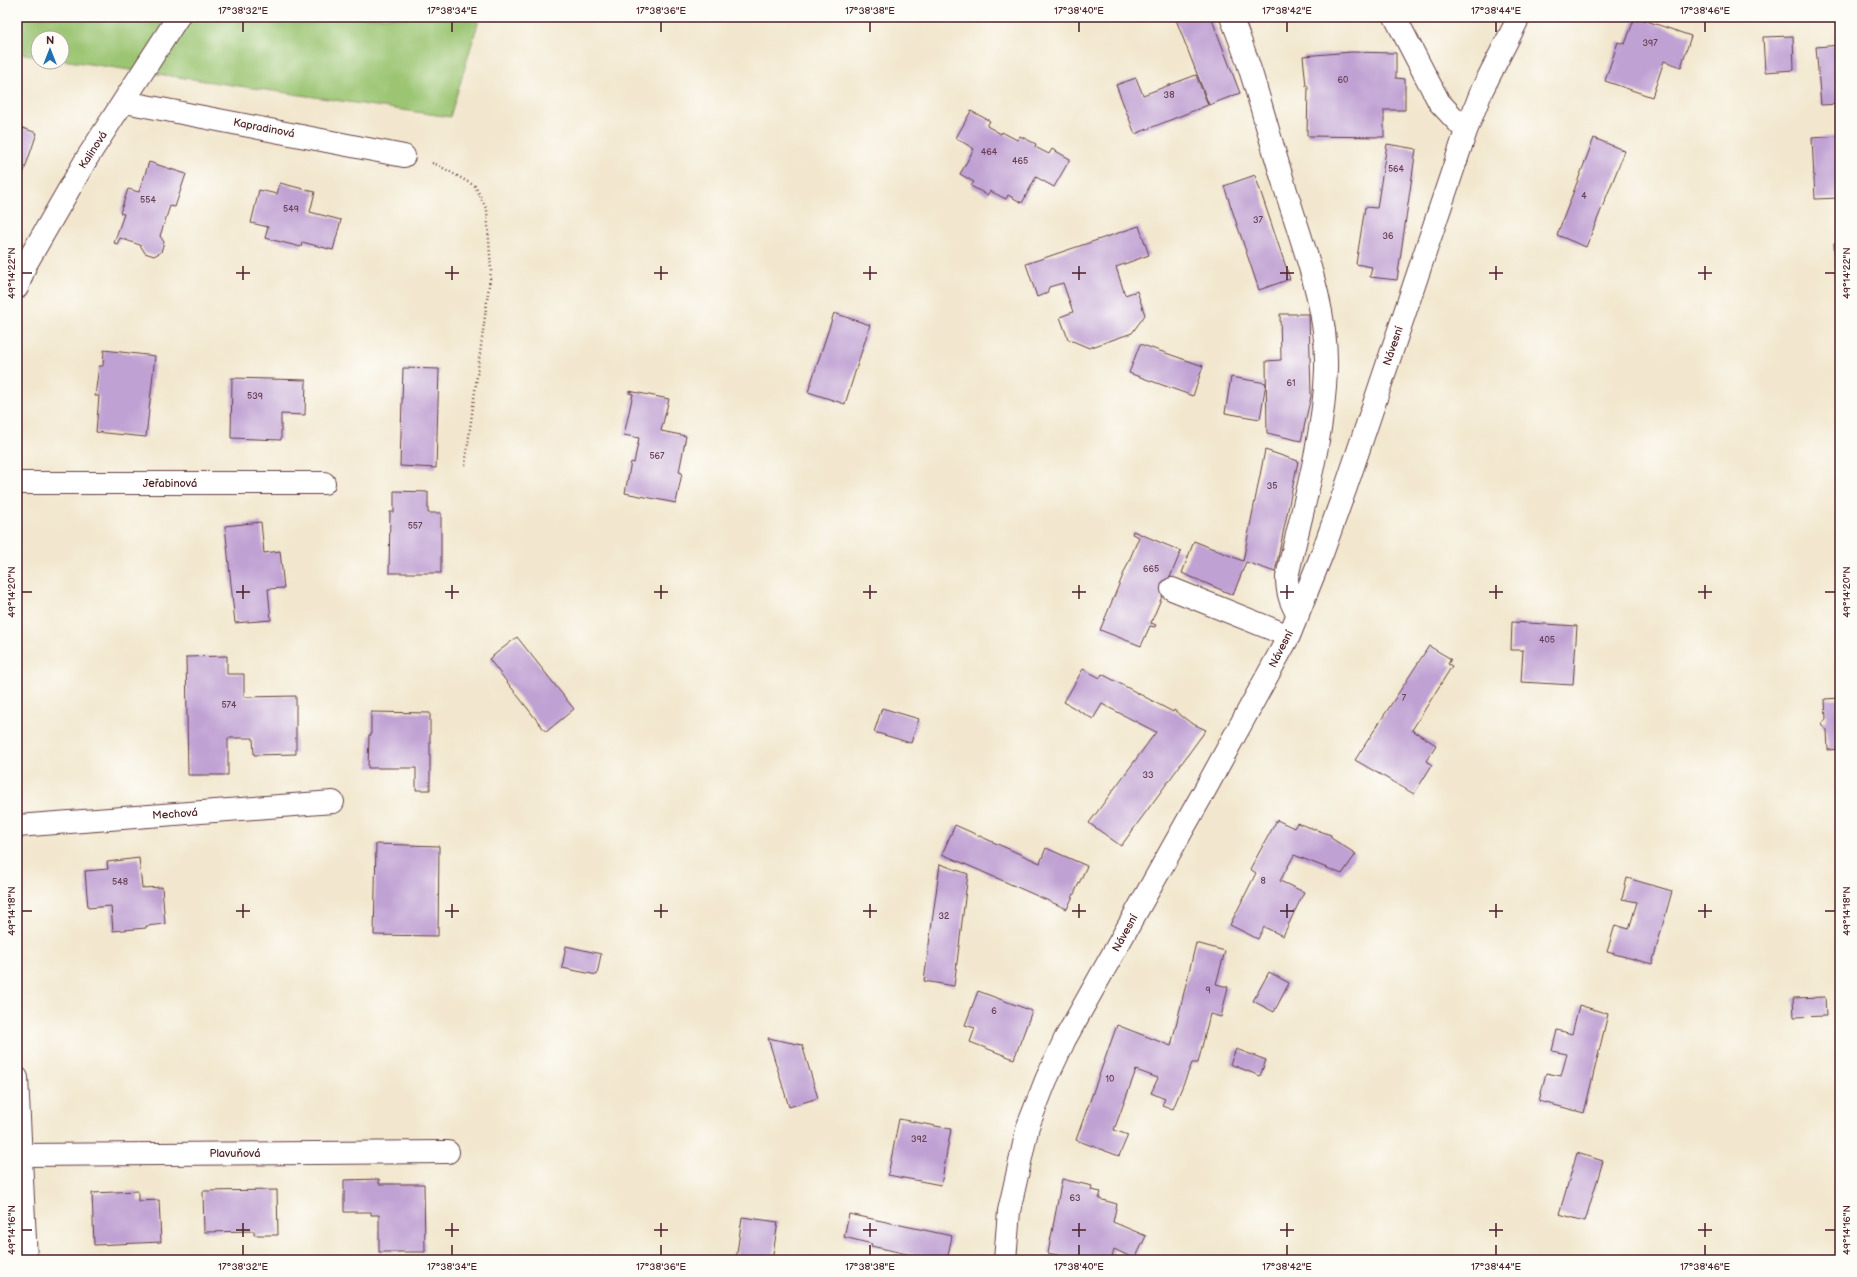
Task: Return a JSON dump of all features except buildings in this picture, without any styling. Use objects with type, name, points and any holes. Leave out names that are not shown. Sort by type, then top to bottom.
[{"type":"street","name":"Kalinová","points":[[17,288],[26,264],[87,158],[125,102],[178,17]]},
{"type":"street","points":[[1231,17],[1250,69],[1315,287],[1324,334],[1326,368],[1322,415],[1287,577],[1287,590],[1290,603],[1298,615]]},
{"type":"street","points":[[1395,17],[1439,102],[1466,131]]},
{"type":"street","name":"Návesní","points":[[1005,1260],[1009,1211],[1017,1171],[1028,1126],[1046,1080],[1065,1038],[1206,788],[1289,636],[1346,487],[1466,131],[1482,90],[1519,17]]},
{"type":"street","name":"Kapradinová","points":[[125,102],[404,156]]},
{"type":"street","name":"Jeřabinová","points":[[17,483],[324,483]]},
{"type":"street","points":[[1172,589],[1289,636]]},
{"type":"street","name":"Mechová","points":[[17,826],[333,802]]},
{"type":"street","points":[[17,1078],[26,1260]]},
{"type":"street","name":"Plavuňová","points":[[21,1155],[448,1152]]},
{"type":"path","points":[[404,156],[438,165],[476,186],[487,210],[491,271],[465,466]]},
{"type":"green space","points":[[17,17],[480,17],[450,117],[70,61],[70,30],[30,30],[30,55],[17,53]]}]
